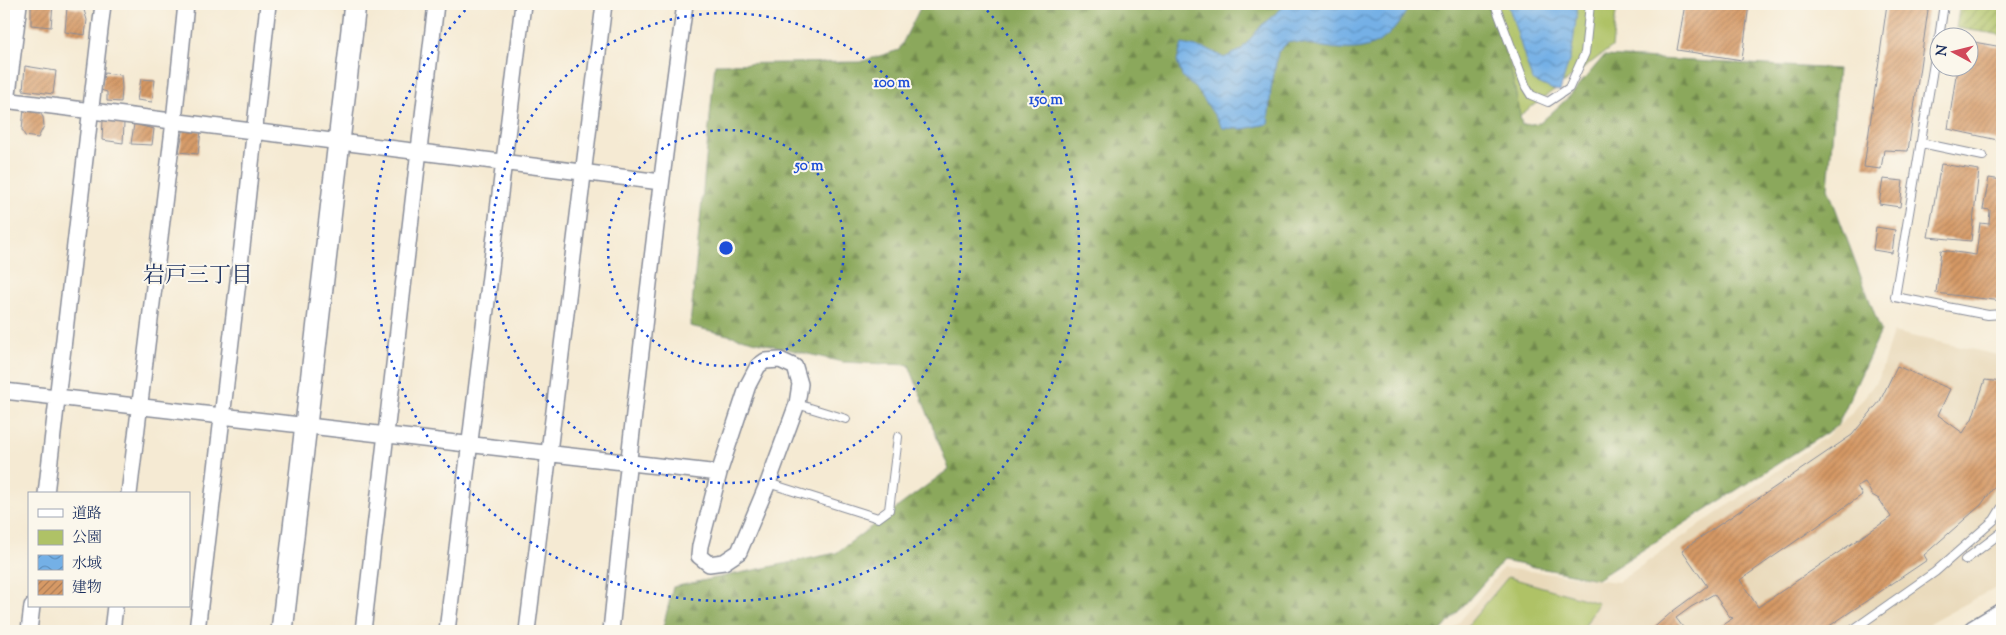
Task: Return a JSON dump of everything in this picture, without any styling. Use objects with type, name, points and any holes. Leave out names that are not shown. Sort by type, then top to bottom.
[{"type":"street","points":[[16,4],[4,100],[661,182]]},
{"type":"street","points":[[46,492],[103,4]]},
{"type":"street","points":[[129,492],[174,121],[186,4]]},
{"type":"street","points":[[197,631],[244,230],[268,4]]},
{"type":"street","points":[[282,631],[355,4]]},
{"type":"street","points":[[363,631],[436,4]]},
{"type":"street","points":[[447,631],[523,4]]},
{"type":"street","points":[[527,631],[604,4]]},
{"type":"street","points":[[612,631],[628,462],[661,182],[685,4]]},
{"type":"street","points":[[780,360],[795,367],[800,384],[797,404],[768,483],[739,552],[724,562],[709,564],[699,556],[700,546],[719,473],[748,385],[758,366],[765,361],[780,360]]},
{"type":"street","points":[[4,391],[719,473]]},
{"type":"street","points":[[29,631],[32,608]]},
{"type":"street","points":[[112,631],[115,608]]},
{"type":"street","points":[[1974,631],[2002,614]]},
{"type":"lane","points":[[1495,4],[1526,87],[1531,95],[1548,102],[1569,88],[1585,52],[1590,4]]},
{"type":"lane","points":[[1940,28],[1944,4]]},
{"type":"lane","points":[[1932,78],[1895,298],[1988,315],[2002,314]]},
{"type":"lane","points":[[1921,143],[1984,156]]},
{"type":"lane","points":[[797,404],[846,419]]},
{"type":"lane","points":[[768,483],[878,518],[889,510],[898,437]]},
{"type":"lane","points":[[1851,631],[1935,572],[1994,520],[2002,507]]},
{"type":"lane","points":[[1965,560],[2002,532]]},
{"type":"shaded area","points":[[1893,332],[2002,356],[2002,584],[1916,631],[1452,631],[1503,568],[1618,582],[1826,437],[1852,413],[1879,378]]},
{"type":"green space","points":[[922,4],[1488,4],[1511,70],[1522,125],[1540,123],[1569,97],[1604,56],[1838,69],[1828,188],[1881,331],[1837,426],[1597,579],[1503,561],[1441,631],[662,631],[673,587],[836,553],[949,469],[909,365],[842,362],[690,326],[715,64],[860,62],[899,50]]},
{"type":"green space","points":[[1462,4],[1617,4],[1612,47],[1515,119]]},
{"type":"green space","points":[[1960,4],[1996,4],[2002,6],[2002,35],[1978,31],[1978,28],[1956,28]]},
{"type":"green space","points":[[1508,577],[1598,603],[1582,631],[1463,631]]},
{"type":"water","points":[[1287,4],[1410,4],[1399,23],[1387,36],[1373,44],[1359,48],[1344,49],[1289,41],[1278,52],[1271,89],[1268,124],[1243,129],[1223,128],[1198,91],[1182,76],[1177,61],[1182,44],[1210,50],[1224,58],[1241,50],[1262,25]]},
{"type":"water","points":[[1508,4],[1578,4],[1572,51],[1560,91],[1532,80]]},
{"type":"building","points":[[31,4],[53,4],[51,27],[31,25]]},
{"type":"building","points":[[1685,4],[1749,4],[1742,60],[1677,50]]},
{"type":"building","points":[[1887,4],[1928,10],[1908,151],[1884,150],[1881,169],[1864,167]]},
{"type":"building","points":[[67,7],[84,10],[87,20],[85,35],[65,32]]},
{"type":"building","points":[[1978,43],[2002,47],[2002,141],[1948,129],[1956,78],[1978,78]]},
{"type":"building","points":[[25,66],[56,71],[53,94],[23,90]]},
{"type":"building","points":[[104,73],[121,75],[121,102],[107,101],[107,92],[101,90]]},
{"type":"building","points":[[141,79],[155,80],[152,102],[137,100]]},
{"type":"building","points":[[24,108],[38,110],[43,117],[44,126],[38,138],[25,136],[22,130]]},
{"type":"building","points":[[103,120],[124,123],[123,143],[102,140]]},
{"type":"building","points":[[134,124],[154,129],[152,145],[131,144]]},
{"type":"building","points":[[184,127],[201,131],[198,154],[179,152]]},
{"type":"building","points":[[1941,164],[1979,170],[1971,241],[1928,237]]},
{"type":"building","points":[[1989,178],[2002,180],[2002,301],[1936,293],[1941,250],[1976,255],[1980,223],[1989,224],[1990,210],[1983,209]]},
{"type":"building","points":[[1883,179],[1903,181],[1900,207],[1879,204]]},
{"type":"building","points":[[1876,227],[1895,230],[1892,253],[1873,250]]},
{"type":"building","points":[[1897,366],[1950,389],[1938,415],[1963,433],[1972,419],[1985,380],[2002,382],[2002,476],[1981,505],[1924,555],[1927,560],[1822,631],[1735,631],[1733,629],[1729,631],[1713,631],[1733,618],[1730,617],[1714,594],[1676,618],[1686,631],[1650,631],[1707,586],[1682,550],[1852,435],[1880,401]],"holes":[[[1865,482],[1872,495],[1879,499],[1891,517],[1758,607],[1740,580],[1862,495],[1857,486]]]},
{"type":"district","name":"岩戸三丁目","points":[[198,274]]}]
